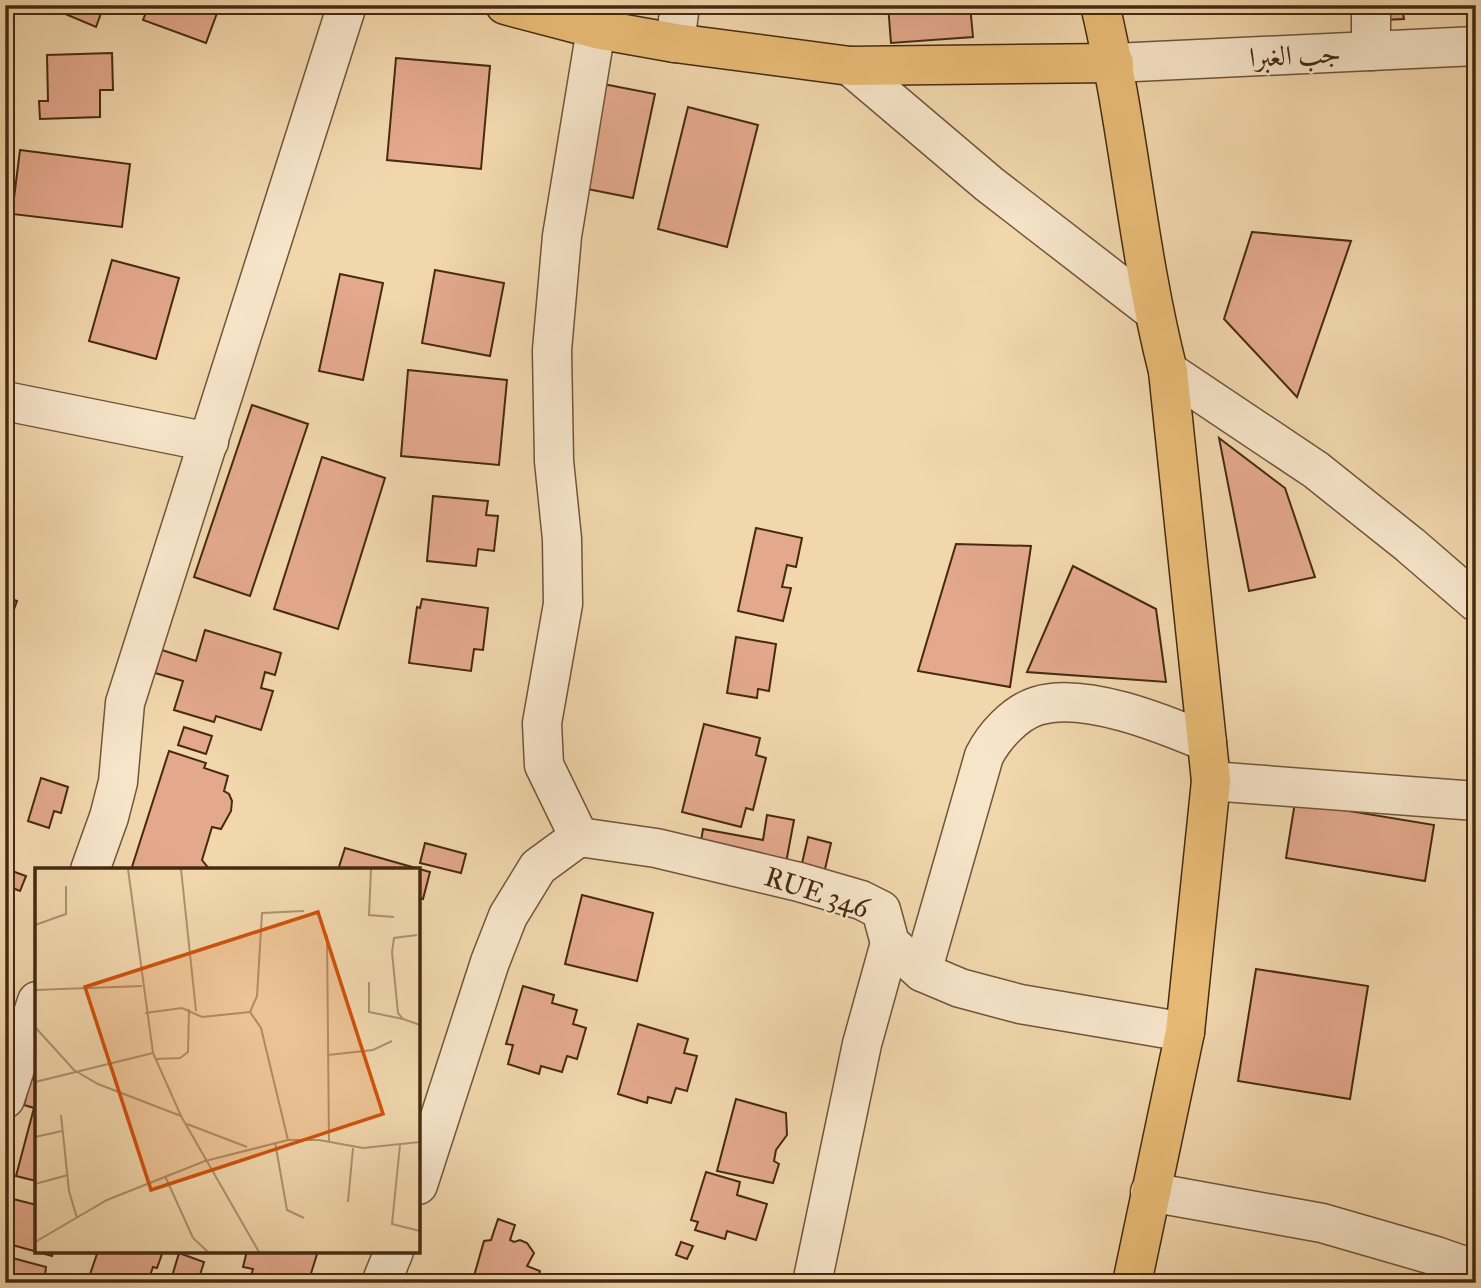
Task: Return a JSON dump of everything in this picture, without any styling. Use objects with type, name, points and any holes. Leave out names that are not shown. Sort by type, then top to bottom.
[{"type":"main road","points":[[505,5],[596,29],[675,43],[850,66],[1114,63]]},
{"type":"main road","points":[[1100,5],[1114,63],[1152,310],[1168,370],[1211,781],[1185,1031],[1132,1283]]},
{"type":"street","points":[[91,868],[110,817],[118,782],[125,703],[347,5]]},
{"type":"street","points":[[675,43],[680,5]]},
{"type":"street","points":[[1371,5],[1371,51]]},
{"type":"street","points":[[420,1179],[490,962],[508,916],[538,867],[579,837],[544,765],[542,723],[564,604],[562,538],[554,461],[552,350],[562,236],[596,29]]},
{"type":"street","name":"جب الغبرا","points":[[1114,63],[1476,46]]},
{"type":"street","points":[[850,66],[989,184],[1152,310]]},
{"type":"street","points":[[1168,370],[1316,470],[1476,602]]},
{"type":"street","points":[[5,401],[208,442]]},
{"type":"street","points":[[922,972],[984,756],[993,740],[1013,722],[1034,707],[1066,702],[1149,718],[1208,742]]},
{"type":"street","points":[[1211,781],[1476,801]]},
{"type":"street","name":"RUE 346","points":[[579,837],[656,848],[799,882],[860,900],[881,910],[890,943],[922,972],[960,988],[1020,1004],[1185,1031]]},
{"type":"street","points":[[812,1283],[862,1044],[890,943]]},
{"type":"street","points":[[5,1099],[35,1007]]},
{"type":"street","points":[[1150,1192],[1322,1223],[1476,1270]]},
{"type":"street","points":[[381,1283],[393,1253]]},
{"type":"building","points":[[44,5],[104,5],[96,27]]},
{"type":"building","points":[[149,5],[220,5],[206,43],[143,20]]},
{"type":"building","points":[[756,5],[806,5],[806,10]]},
{"type":"building","points":[[888,5],[970,5],[973,37],[891,43]]},
{"type":"building","points":[[1381,5],[1418,5],[1402,8],[1404,19],[1383,20]]},
{"type":"building","points":[[112,53],[113,90],[100,90],[100,117],[40,119],[39,101],[48,101],[47,55]]},
{"type":"building","points":[[396,58],[490,66],[481,169],[387,160]]},
{"type":"building","points":[[598,83],[655,94],[633,198],[577,187]]},
{"type":"building","points":[[688,107],[758,125],[727,247],[658,229]]},
{"type":"building","points":[[20,150],[130,164],[122,227],[12,214]]},
{"type":"building","points":[[1252,232],[1351,241],[1297,397],[1224,319]]},
{"type":"building","points":[[112,260],[179,278],[156,359],[89,341]]},
{"type":"building","points":[[435,270],[504,283],[490,356],[422,343]]},
{"type":"building","points":[[340,274],[383,283],[363,380],[319,371]]},
{"type":"building","points":[[408,370],[507,380],[499,465],[401,456]]},
{"type":"building","points":[[252,405],[308,424],[250,596],[194,577]]},
{"type":"building","points":[[1219,438],[1285,488],[1315,577],[1249,591]]},
{"type":"building","points":[[322,457],[385,478],[338,629],[274,609]]},
{"type":"building","points":[[433,496],[488,501],[486,515],[498,516],[494,551],[478,549],[476,566],[427,561]]},
{"type":"building","points":[[756,528],[802,538],[796,567],[787,565],[782,587],[791,588],[783,621],[738,611]]},
{"type":"building","points":[[956,544],[1031,546],[1010,687],[918,671]]},
{"type":"building","points":[[1073,566],[1156,609],[1166,682],[1027,672]]},
{"type":"building","points":[[5,597],[17,601],[5,635]]},
{"type":"building","points":[[422,599],[488,608],[483,650],[474,649],[471,671],[409,663],[417,607],[420,608]]},
{"type":"building","points":[[205,630],[281,653],[275,675],[265,672],[261,688],[273,691],[261,730],[216,716],[214,722],[174,710],[183,681],[155,673],[162,650],[196,661]]},
{"type":"building","points":[[736,637],[776,644],[769,691],[758,689],[757,698],[727,693]]},
{"type":"building","points":[[704,724],[760,738],[756,755],[766,758],[753,810],[746,808],[741,827],[682,812]]},
{"type":"building","points":[[184,727],[212,736],[206,754],[178,745]]},
{"type":"building","points":[[169,751],[206,763],[204,768],[228,776],[224,791],[232,801],[231,811],[221,829],[212,827],[202,860],[208,868],[132,868]]},
{"type":"building","points":[[41,778],[68,787],[61,813],[54,811],[49,828],[28,821]]},
{"type":"building","points":[[1295,802],[1434,825],[1425,881],[1286,858]]},
{"type":"building","points":[[767,815],[794,820],[786,863],[700,847],[703,829],[763,840]]},
{"type":"building","points":[[808,837],[831,843],[823,878],[800,872]]},
{"type":"building","points":[[425,843],[466,854],[461,873],[420,863]]},
{"type":"building","points":[[345,848],[416,868],[339,868]]},
{"type":"building","points":[[420,869],[430,872],[423,899],[420,898]]},
{"type":"building","points":[[12,871],[26,876],[20,891],[7,886]]},
{"type":"building","points":[[582,895],[653,913],[637,981],[565,964]]},
{"type":"building","points":[[1256,969],[1368,986],[1350,1099],[1238,1081]]},
{"type":"building","points":[[523,986],[554,995],[552,1003],[577,1010],[573,1024],[586,1028],[577,1059],[567,1056],[562,1072],[541,1066],[539,1074],[508,1064],[513,1045],[506,1044]]},
{"type":"building","points":[[638,1024],[688,1039],[684,1053],[697,1056],[687,1091],[676,1088],[671,1103],[648,1097],[647,1103],[618,1094]]},
{"type":"building","points":[[31,1079],[35,1080],[35,1181],[16,1176],[34,1108],[24,1105]]},
{"type":"building","points":[[736,1099],[786,1113],[787,1135],[776,1150],[774,1161],[779,1164],[773,1183],[717,1171]]},
{"type":"building","points":[[706,1172],[740,1182],[737,1195],[767,1204],[756,1240],[727,1231],[725,1239],[695,1230],[698,1222],[691,1220]]},
{"type":"building","points":[[5,1197],[35,1204],[35,1251],[5,1243]]},
{"type":"building","points":[[498,1219],[515,1225],[510,1240],[527,1243],[534,1253],[527,1266],[540,1271],[537,1283],[472,1283],[484,1241],[491,1240]]},
{"type":"building","points":[[681,1242],[693,1246],[687,1259],[676,1255]]},
{"type":"building","points":[[97,1253],[162,1254],[148,1281],[152,1283],[87,1283]]},
{"type":"building","points":[[179,1253],[204,1262],[200,1275],[204,1276],[202,1283],[170,1283]]},
{"type":"building","points":[[246,1253],[317,1253],[308,1283],[260,1283],[250,1280],[253,1269],[243,1267]]},
{"type":"building","points":[[5,1256],[46,1267],[44,1283],[5,1283]]},
{"type":"building","points":[[1338,1274],[1370,1283],[1336,1283]]}]
